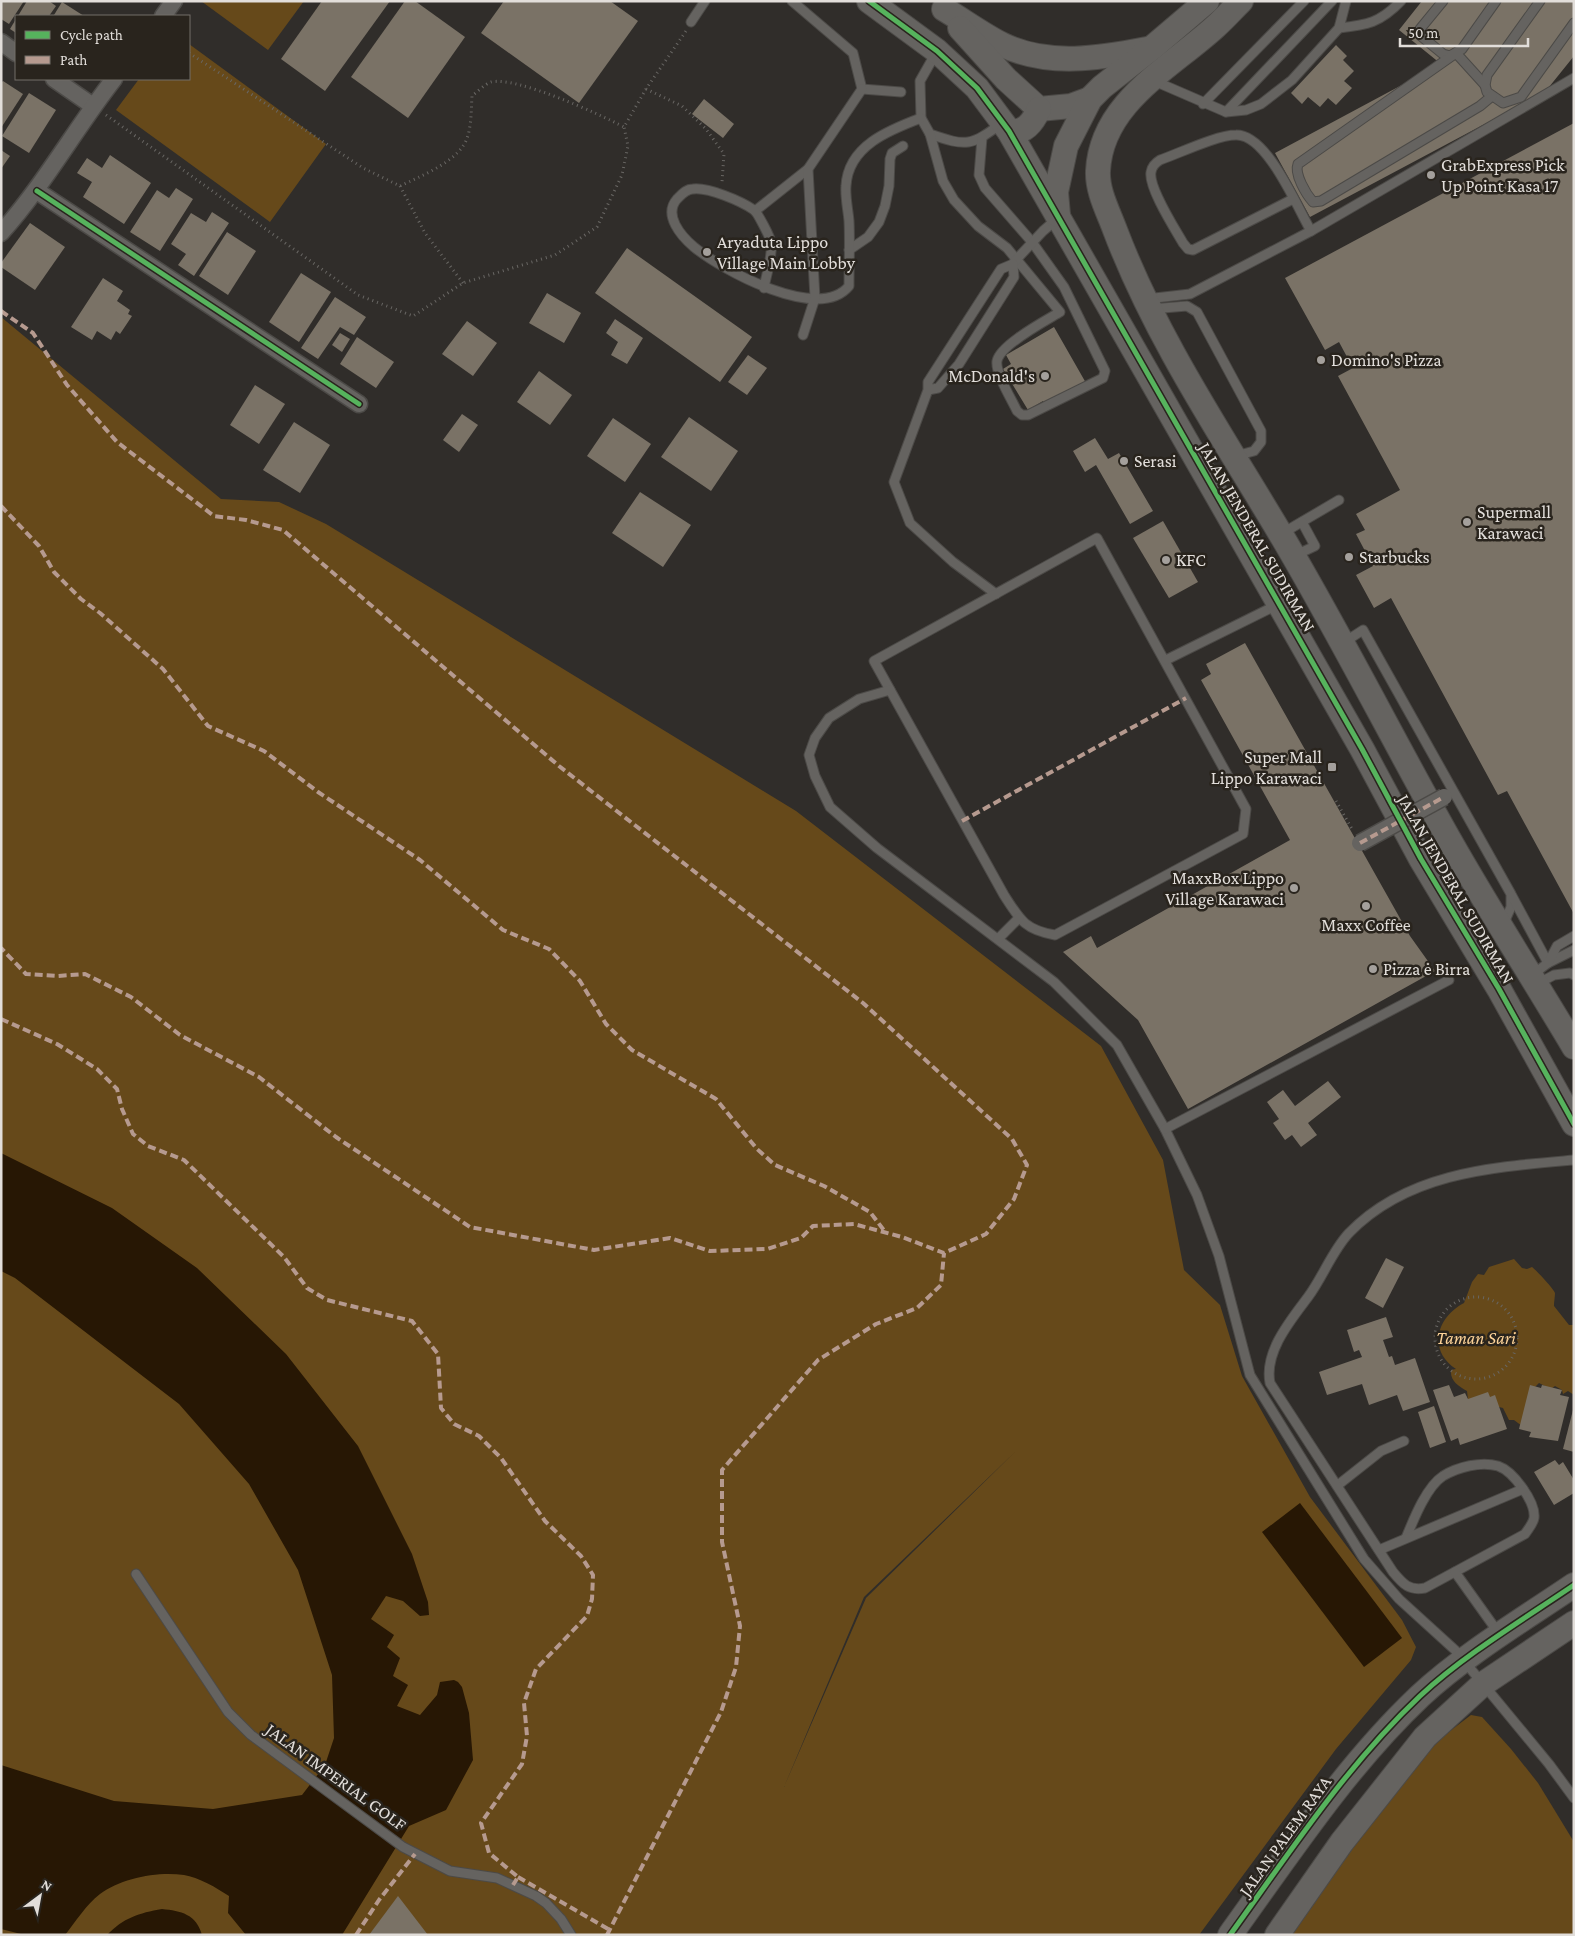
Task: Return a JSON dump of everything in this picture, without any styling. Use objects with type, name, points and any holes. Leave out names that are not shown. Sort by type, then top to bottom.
[{"type":"street","points":[[164,15],[174,1]]},
{"type":"street","name":"JALAN JENDERAL SUDIRMAN","points":[[869,1],[937,51],[977,88],[1006,127],[1210,481],[1451,910],[1499,989],[1574,1124]]},
{"type":"street","points":[[1059,218],[1056,192],[1066,146],[1090,99],[1102,86],[1153,47],[1207,1]]},
{"type":"street","name":"JALAN JENDERAL SUDIRMAN","points":[[1241,1],[1215,27],[1150,80],[1123,107],[1109,130],[1102,150],[1098,171],[1099,187],[1132,273],[1147,304],[1227,450],[1286,545],[1451,843],[1502,927],[1539,974],[1574,1047]]},
{"type":"street","points":[[938,5],[1004,46],[1047,59],[1103,58],[1153,47]]},
{"type":"street","points":[[938,5],[1006,79],[1039,108],[1071,106],[1090,99]]},
{"type":"street","points":[[1,42],[15,52]]},
{"type":"street","points":[[55,80],[93,106]]},
{"type":"street","points":[[1,233],[37,191],[93,106],[113,80]]},
{"type":"street","points":[[1006,127],[1022,130],[1028,126],[1039,108]]},
{"type":"street","points":[[37,191],[359,404]]},
{"type":"street","points":[[1210,481],[1286,545]]},
{"type":"street","points":[[1360,843],[1444,797]]},
{"type":"street","points":[[1451,843],[1451,910]]},
{"type":"street","name":"JALAN PALEM RAYA","points":[[1230,1935],[1336,1788],[1380,1736],[1422,1694],[1464,1661],[1574,1585]]},
{"type":"street","points":[[1277,1935],[1342,1842],[1425,1737],[1483,1684],[1574,1623]]},
{"type":"lane","points":[[692,22],[705,1]]},
{"type":"lane","points":[[756,211],[808,169],[862,88],[853,53],[792,1]]},
{"type":"lane","points":[[1203,104],[1304,1]]},
{"type":"lane","points":[[1226,112],[1332,1]]},
{"type":"lane","points":[[1150,80],[1203,104],[1226,112],[1246,110],[1276,95],[1292,80],[1339,28],[1346,1]]},
{"type":"lane","points":[[1339,28],[1367,25],[1389,14],[1401,1]]},
{"type":"lane","points":[[1443,1],[1420,29],[1421,36],[1443,54],[1450,56],[1456,53]]},
{"type":"lane","points":[[1492,96],[1480,106],[1321,201],[1313,202],[1309,198],[1297,171],[1298,164],[1456,53],[1496,1]]},
{"type":"lane","points":[[1484,85],[1487,75],[1540,1]]},
{"type":"lane","points":[[1456,53],[1492,96],[1503,103],[1521,96],[1574,22]]},
{"type":"lane","points":[[937,51],[920,81],[921,118],[930,134],[943,181],[954,200],[978,226],[1007,248],[1015,261],[1024,268],[1060,312],[1002,350],[997,362],[999,373],[1017,411],[1022,415],[1028,416],[1103,378],[1105,375],[1064,287],[1024,232],[985,188],[979,175],[982,138]]},
{"type":"lane","points":[[1147,304],[1190,294],[1311,231],[1574,78]]},
{"type":"lane","points":[[862,88],[901,92]]},
{"type":"lane","points":[[764,288],[772,242],[756,211],[722,195],[695,188],[687,190],[675,202],[672,213],[677,229],[709,259],[764,288],[788,295],[815,298],[837,296],[844,293],[849,286],[846,185],[850,168],[867,144],[897,127],[921,118]]},
{"type":"lane","points":[[930,134],[958,144],[982,138],[1006,127]]},
{"type":"lane","points":[[1292,199],[1193,250],[1188,249],[1183,244],[1154,188],[1150,173],[1154,164],[1160,160],[1221,138],[1236,134],[1247,136],[1254,140],[1270,156],[1311,231]]},
{"type":"lane","points":[[849,250],[868,237],[879,222],[889,186],[890,159],[892,153],[903,146]]},
{"type":"lane","points":[[803,335],[815,298],[808,169]]},
{"type":"lane","points":[[996,594],[952,562],[910,523],[894,482],[928,390],[928,382],[1001,269],[1035,246],[1059,218]]},
{"type":"lane","points":[[928,390],[938,388],[958,364],[1014,277],[1015,261]]},
{"type":"lane","points":[[1147,304],[1187,306],[1197,312],[1261,431],[1261,442],[1254,451],[1244,454],[1227,450]]},
{"type":"lane","points":[[1286,545],[1302,522],[1339,500]]},
{"type":"lane","points":[[1302,522],[1315,546],[1298,554],[1346,641],[1364,630],[1511,894],[1539,974]]},
{"type":"lane","points":[[1286,545],[1309,534]]},
{"type":"lane","points":[[1097,538],[1166,660],[1240,794],[1246,809],[1243,834],[1055,935],[1036,932],[1019,918],[874,661],[1097,538]]},
{"type":"lane","points":[[1166,660],[1279,604]]},
{"type":"lane","points":[[890,690],[859,699],[829,718],[815,738],[809,755],[815,776],[830,807],[877,848],[1054,982],[1117,1045],[1165,1128],[1197,1195],[1216,1247],[1250,1375],[1364,1559],[1399,1599],[1464,1661],[1549,1764],[1574,1798]]},
{"type":"lane","points":[[1502,927],[1511,908],[1511,894]]},
{"type":"lane","points":[[998,939],[1019,918]]},
{"type":"lane","points":[[1539,974],[1556,946],[1574,936]]},
{"type":"lane","points":[[1539,974],[1574,950]]},
{"type":"lane","points":[[1539,974],[1570,973],[1574,975]]},
{"type":"lane","points":[[1165,1128],[1449,980]]},
{"type":"lane","points":[[1406,1538],[1416,1513],[1442,1476],[1471,1466],[1486,1464],[1500,1467],[1508,1472],[1523,1489],[1533,1511],[1534,1519],[1525,1534],[1425,1588],[1410,1588],[1402,1584],[1270,1384],[1267,1370],[1271,1355],[1293,1316],[1314,1290],[1348,1234],[1387,1201],[1426,1183],[1505,1166],[1574,1160]]},
{"type":"lane","points":[[1338,1485],[1381,1451],[1404,1441]]},
{"type":"lane","points":[[1379,1550],[1523,1489]]},
{"type":"lane","points":[[1455,1572],[1501,1636]]},
{"type":"lane","name":"JALAN IMPERIAL GOLF","points":[[136,1574],[228,1712],[251,1734],[404,1847],[450,1871],[497,1878],[536,1896],[546,1903],[561,1919],[571,1935]]},
{"type":"path","points":[[93,106],[358,295],[413,316],[462,283],[555,255],[597,227],[622,175],[628,146],[624,127],[646,89],[692,22]]},
{"type":"path","points":[[190,54],[363,168],[400,186],[425,233],[462,283]]},
{"type":"path","points":[[400,186],[436,169],[464,146],[469,125],[472,96],[490,82],[510,82],[519,85],[591,110],[624,127]]},
{"type":"path","points":[[646,89],[682,106],[711,135],[724,154],[722,195]]},
{"type":"path","points":[[1336,801],[1360,843]]},
{"type":"path","points":[[1472,1297],[1487,1299],[1504,1308],[1511,1317],[1517,1337],[1516,1347],[1507,1364],[1500,1371],[1489,1376],[1468,1378],[1451,1370],[1442,1359],[1437,1349],[1435,1332],[1443,1314],[1451,1305],[1472,1297]]},
{"type":"green space","points":[[201,1],[304,1],[268,50]]},
{"type":"green space","points":[[190,45],[326,144],[270,222],[116,110],[138,80],[190,80]]},
{"type":"green space","points":[[1,317],[221,499],[279,502],[326,524],[796,811],[1101,1046],[1163,1160],[1184,1270],[1220,1305],[1242,1376],[1310,1497],[1402,1620],[1416,1647],[1411,1660],[1336,1749],[1199,1935],[1,1935]],"holes":[[[1016,1451],[866,1598],[784,1787],[864,1597]]]},
{"type":"green space","name":"Taman Sari","points":[[1514,1259],[1522,1268],[1532,1267],[1545,1280],[1555,1293],[1554,1306],[1569,1325],[1574,1325],[1574,1395],[1568,1391],[1563,1394],[1562,1390],[1555,1386],[1551,1389],[1539,1383],[1535,1387],[1522,1426],[1514,1420],[1509,1420],[1503,1408],[1468,1399],[1467,1391],[1453,1380],[1451,1370],[1456,1369],[1441,1353],[1439,1343],[1442,1325],[1455,1309],[1464,1303],[1472,1282],[1478,1274],[1484,1275],[1489,1267]]},
{"type":"green space","points":[[1471,1715],[1482,1717],[1511,1749],[1538,1783],[1574,1842],[1574,1935],[1286,1935],[1346,1849],[1433,1744]]},
{"type":"shaded area","points":[[1,1153],[112,1208],[197,1268],[286,1354],[358,1446],[412,1554],[428,1602],[429,1615],[420,1616],[403,1601],[386,1596],[371,1619],[394,1635],[387,1647],[400,1658],[393,1676],[408,1685],[397,1706],[420,1715],[437,1695],[440,1682],[454,1680],[462,1687],[469,1713],[473,1760],[446,1810],[409,1826],[342,1935],[246,1935],[228,1913],[229,1896],[195,1878],[174,1874],[140,1877],[109,1888],[90,1903],[65,1935],[25,1935],[1,1929],[1,1765],[114,1801],[213,1809],[302,1795],[325,1765],[334,1738],[332,1675],[298,1570],[249,1484],[179,1404],[15,1278],[1,1271]]},
{"type":"shaded area","points":[[1300,1503],[1402,1638],[1364,1667],[1262,1532]]},
{"type":"shaded area","points":[[162,1909],[175,1911],[192,1918],[202,1935],[107,1935],[125,1920],[146,1912]]},
{"type":"building","points":[[1,1],[24,1],[9,24],[1,19]]},
{"type":"building","points":[[27,1],[49,1],[56,6],[50,15],[19,15]]},
{"type":"building","points":[[322,1],[390,1],[325,91],[281,59]]},
{"type":"building","points":[[405,1],[415,1],[465,37],[408,118],[351,77]]},
{"type":"building","points":[[504,1],[610,1],[638,21],[579,103],[481,33]]},
{"type":"building","points":[[1422,1],[1574,1],[1574,56],[1545,92],[1310,217],[1275,153],[1441,64],[1399,30]]},
{"type":"building","points":[[62,2],[82,15],[54,15]]},
{"type":"building","points":[[15,21],[15,32],[10,29]]},
{"type":"building","points":[[1336,45],[1347,56],[1343,60],[1354,71],[1344,81],[1352,88],[1336,105],[1328,98],[1320,107],[1308,97],[1302,104],[1291,93]]},
{"type":"building","points":[[3,81],[23,94],[1,128],[1,83]]},
{"type":"building","points":[[29,93],[56,110],[29,153],[2,136]]},
{"type":"building","points":[[704,99],[734,124],[723,138],[692,114]]},
{"type":"building","name":"Supermall Karawaci","points":[[1574,123],[1574,914],[1507,791],[1498,795],[1391,598],[1374,608],[1356,575],[1373,566],[1356,534],[1365,530],[1356,514],[1400,490],[1338,376],[1353,368],[1339,342],[1325,350],[1285,278]]},
{"type":"building","points":[[1,150],[10,156],[1,169]]},
{"type":"building","points":[[110,155],[151,183],[124,224],[83,197],[92,182],[77,173],[87,158],[102,168]]},
{"type":"building","points":[[176,188],[193,199],[160,251],[130,232],[157,190],[169,198]]},
{"type":"building","points":[[212,212],[229,223],[194,276],[178,265],[186,254],[171,244],[191,213],[206,222]]},
{"type":"building","points":[[30,223],[65,247],[35,290],[1,267],[1,263]]},
{"type":"building","points":[[227,232],[256,251],[228,295],[199,276]]},
{"type":"building","points":[[627,248],[752,337],[720,382],[595,293]]},
{"type":"building","points":[[301,273],[331,292],[299,342],[269,322]]},
{"type":"building","points":[[103,278],[123,291],[117,301],[130,310],[128,314],[132,316],[120,334],[116,331],[111,340],[97,331],[92,340],[71,327]]},
{"type":"building","points":[[547,293],[581,313],[564,343],[529,323]]},
{"type":"building","points":[[335,297],[366,317],[354,335],[340,327],[318,359],[301,348]]},
{"type":"building","points":[[615,319],[643,338],[627,364],[611,355],[618,342],[606,333]]},
{"type":"building","points":[[467,321],[497,343],[473,376],[442,354]]},
{"type":"building","name":"McDonald's","points":[[1054,327],[1086,383],[1046,406],[1043,401],[1028,410],[1003,369],[1011,364],[1006,355]]},
{"type":"building","points":[[340,333],[350,339],[342,352],[332,345]]},
{"type":"building","points":[[357,337],[394,362],[376,388],[340,364]]},
{"type":"building","points":[[748,355],[767,368],[747,395],[728,382]]},
{"type":"building","points":[[539,371],[572,395],[550,425],[517,402]]},
{"type":"building","points":[[255,385],[285,404],[259,444],[230,425]]},
{"type":"building","points":[[462,414],[478,425],[459,452],[443,440]]},
{"type":"building","points":[[689,417],[738,451],[711,491],[661,457]]},
{"type":"building","points":[[613,418],[651,444],[625,482],[587,456]]},
{"type":"building","points":[[294,422],[330,445],[300,493],[263,470]]},
{"type":"building","points":[[1095,438],[1108,459],[1119,453],[1153,511],[1130,524],[1096,465],[1085,472],[1073,451]]},
{"type":"building","points":[[640,492],[691,525],[663,567],[612,533]]},
{"type":"building","name":"KFC","points":[[1163,521],[1198,582],[1169,598],[1133,538]]},
{"type":"building","name":"MaxxBox Lippo Village Karawaci","points":[[1245,643],[1410,936],[1435,971],[1188,1109],[1138,1020],[1063,952],[1091,936],[1097,948],[1290,840],[1201,680],[1211,674],[1206,664]]},
{"type":"building","points":[[1328,1081],[1341,1097],[1308,1123],[1317,1135],[1301,1147],[1292,1135],[1285,1140],[1273,1123],[1279,1119],[1267,1102],[1283,1090],[1295,1106]]},
{"type":"building","points":[[1386,1258],[1404,1267],[1383,1308],[1365,1298]]},
{"type":"building","points":[[1386,1317],[1393,1337],[1383,1340],[1389,1357],[1392,1356],[1395,1365],[1415,1358],[1430,1402],[1403,1411],[1397,1395],[1369,1405],[1362,1384],[1327,1395],[1319,1372],[1362,1357],[1359,1350],[1354,1352],[1347,1330]]},
{"type":"building","points":[[1449,1385],[1454,1397],[1465,1393],[1468,1399],[1488,1392],[1490,1397],[1495,1395],[1507,1429],[1460,1445],[1458,1438],[1451,1441],[1433,1390]]},
{"type":"building","points":[[1530,1385],[1541,1388],[1542,1385],[1562,1390],[1560,1395],[1569,1397],[1558,1441],[1529,1437],[1531,1432],[1519,1429]]},
{"type":"building","points":[[1434,1406],[1446,1442],[1430,1448],[1418,1412]]},
{"type":"building","points":[[1574,1410],[1574,1452],[1563,1449]]},
{"type":"building","points":[[1555,1460],[1559,1465],[1563,1462],[1574,1480],[1574,1493],[1554,1505],[1534,1472]]},
{"type":"building","points":[[398,1896],[428,1935],[369,1935]]},
{"type":"marked path","points":[[1,311],[33,333],[67,385],[117,442],[214,516],[246,520],[283,530],[559,766],[863,1003],[1012,1139],[1027,1165],[1014,1199],[986,1234],[944,1253],[902,1237],[854,1224],[813,1226],[801,1238],[767,1249],[710,1251],[670,1238],[594,1250],[470,1227],[336,1137],[259,1077],[180,1035],[131,997],[85,974],[57,976],[26,974],[1,948]]},
{"type":"marked path","points":[[1,506],[39,546],[54,572],[81,599],[100,613],[163,669],[208,726],[264,751],[318,792],[420,860],[503,930],[549,949],[580,981],[606,1024],[632,1050],[716,1099],[757,1149],[775,1165],[824,1186],[870,1212],[886,1233]]},
{"type":"marked path","points":[[962,821],[1186,698]]},
{"type":"marked path","points":[[1360,843],[1444,797]]},
{"type":"marked path","points":[[1,1019],[57,1044],[97,1069],[117,1089],[122,1109],[133,1134],[148,1146],[184,1160],[284,1257],[307,1288],[327,1300],[412,1321],[438,1354],[441,1408],[454,1424],[479,1436],[501,1458],[545,1521],[581,1556],[593,1575],[592,1599],[587,1616],[536,1669],[524,1703],[527,1736],[522,1764],[481,1823],[489,1853],[518,1877],[513,1885]]},
{"type":"marked path","points":[[607,1935],[721,1712],[736,1667],[740,1626],[722,1542],[722,1470],[818,1360],[876,1324],[917,1308],[941,1285],[944,1253]]},
{"type":"marked path","points":[[356,1935],[379,1900],[415,1854]]},
{"type":"marked path","points":[[518,1877],[610,1930]]},
{"type":"cycle path","points":[[869,1],[937,51],[977,88],[1009,131],[1362,749],[1421,859],[1499,989],[1574,1124]]},
{"type":"cycle path","points":[[37,191],[359,404]]},
{"type":"cycle path","points":[[1230,1935],[1343,1780],[1393,1723],[1420,1696],[1456,1666],[1574,1585]]},
{"type":"place","name":"GrabExpress Pick Up Point Kasa 17","points":[[1431,175]]},
{"type":"place","name":"Aryaduta Lippo Village Main Lobby","points":[[707,252]]},
{"type":"place","name":"Domino's Pizza","points":[[1321,360]]},
{"type":"place","name":"McDonald's","points":[[1045,376]]},
{"type":"place","name":"Serasi","points":[[1124,461]]},
{"type":"place","name":"Supermall Karawaci","points":[[1467,522]]},
{"type":"place","name":"Starbucks","points":[[1349,557]]},
{"type":"place","name":"KFC","points":[[1166,560]]},
{"type":"place","name":"Super Mall Lippo Karawaci","points":[[1332,767]]},
{"type":"place","name":"MaxxBox Lippo Village Karawaci","points":[[1294,888]]},
{"type":"place","name":"Maxx Coffee","points":[[1366,906]]},
{"type":"place","name":"Pizza ė Birra","points":[[1373,969]]}]
